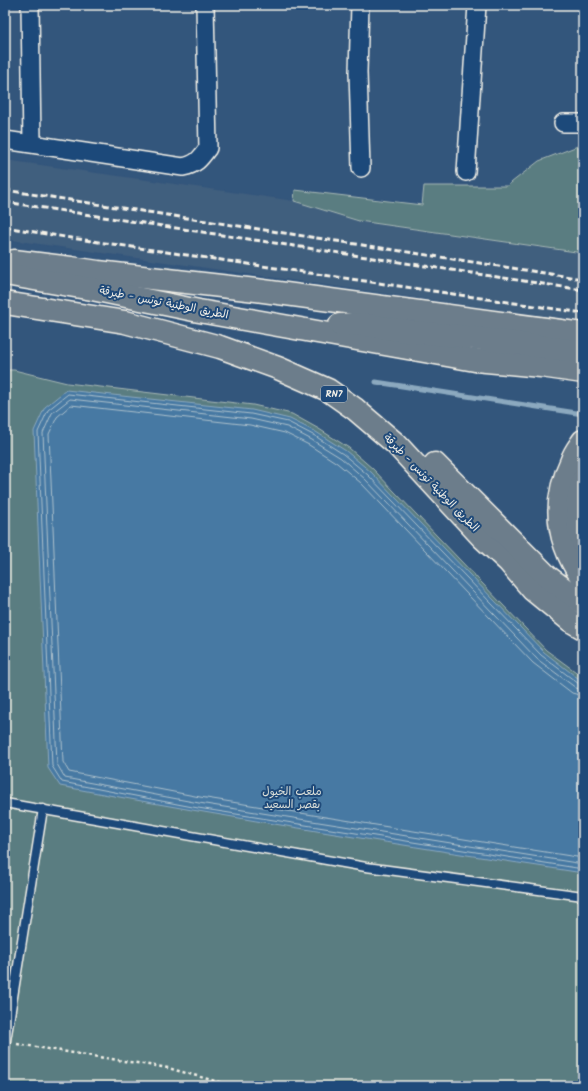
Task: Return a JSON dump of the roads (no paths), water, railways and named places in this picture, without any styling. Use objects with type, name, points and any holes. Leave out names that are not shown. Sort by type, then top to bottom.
[{"type":"main road","points":[[5,260],[256,290],[583,334]]},
{"type":"main road","name":"الطريق الوطنية تونس - طبرقة","points":[[5,274],[92,289],[199,311],[475,360],[540,366],[583,372]]},
{"type":"main road","name":"الطريق الوطنية تونس - طبرقة","points":[[5,303],[125,322],[213,345],[278,368],[328,390],[355,409],[396,444],[482,537],[509,562],[533,590],[571,621],[583,628]]},
{"type":"main road","points":[[309,330],[333,325],[360,324],[413,332],[460,336],[574,351]]},
{"type":"main road","points":[[328,390],[378,417],[427,456],[548,577],[583,603]]},
{"type":"main road","points":[[583,441],[572,459],[564,480],[559,505],[561,536],[570,559],[583,579]]},
{"type":"main road","points":[[583,480],[577,504],[579,530],[583,543]]},
{"type":"street","points":[[30,5],[32,143]]},
{"type":"street","points":[[5,140],[183,167],[193,165],[200,159],[208,148],[205,5]]},
{"type":"street","points":[[360,5],[358,72],[361,168]]},
{"type":"street","points":[[466,172],[478,5]]},
{"type":"street","points":[[563,123],[583,123]]},
{"type":"lane","points":[[5,803],[366,867],[583,896]]},
{"type":"lane","points":[[5,1045],[43,810]]},
{"type":"water","points":[[66,390],[252,410],[290,419],[316,432],[346,451],[371,472],[544,652],[583,682],[583,873],[256,821],[60,786],[48,768],[34,431],[45,407]]},
{"type":"waterway","points":[[376,382],[583,414]]},
{"type":"railway","points":[[5,190],[583,279]]},
{"type":"railway","points":[[5,202],[583,290]]},
{"type":"railway","points":[[5,227],[583,313]]},
{"type":"park label","name":"ملعب الخيول بقصر السعيد","points":[[292,798]]}]
